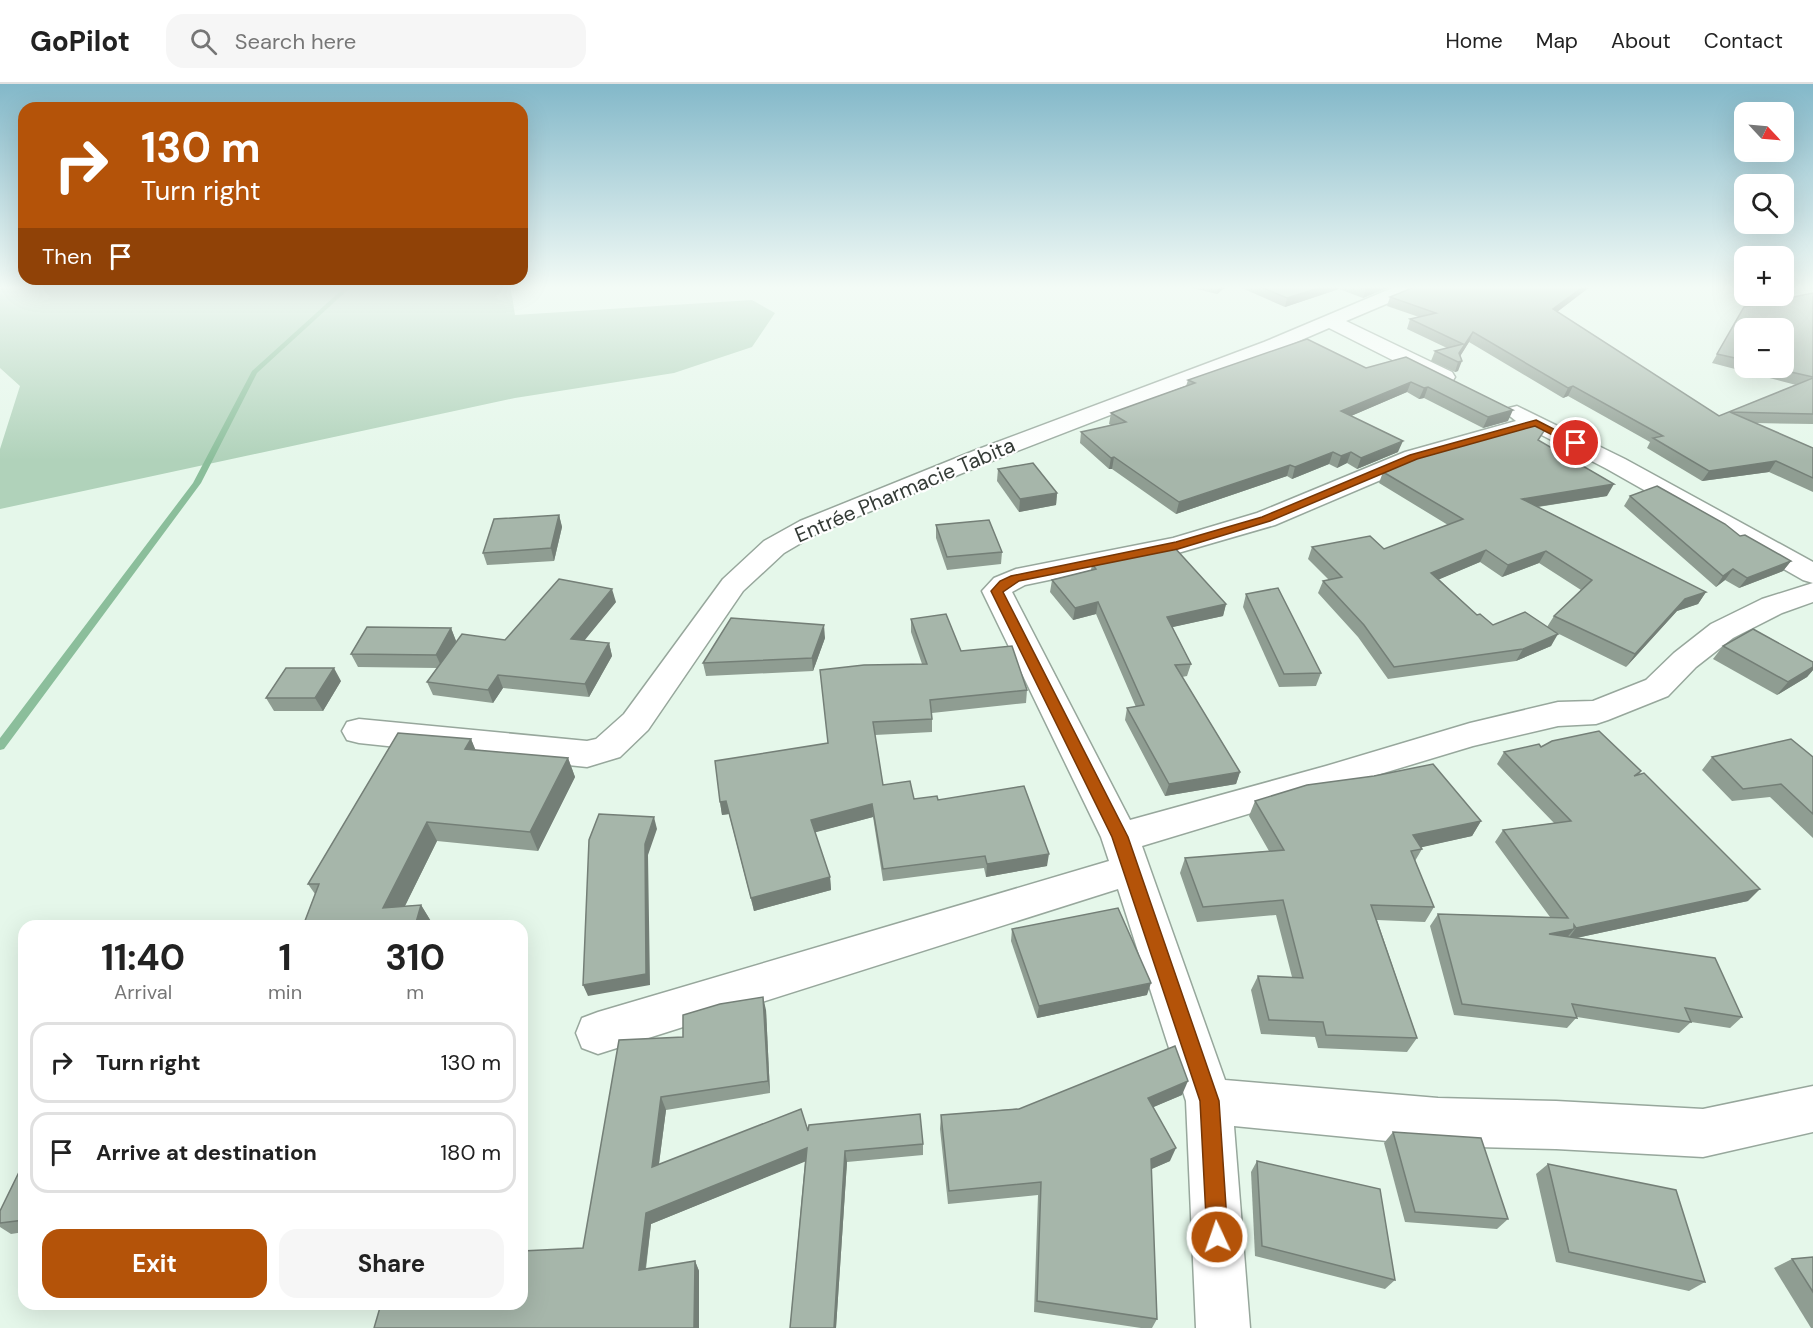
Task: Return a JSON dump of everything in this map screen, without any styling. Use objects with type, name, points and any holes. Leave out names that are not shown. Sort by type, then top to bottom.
[{"type":"street","name":"Entrée Pharmacie Tabita","points":[[359,731],[587,754],[608,748],[636,722],[733,585],[774,547],[809,527],[985,455],[1276,344]]},
{"type":"street","points":[[1377,344],[1464,387]]},
{"type":"street","points":[[1494,402],[1616,464],[1813,574]]},
{"type":"street","points":[[1223,1328],[1209,1101],[1125,854],[997,591],[1004,584],[1016,578],[1178,545],[1266,519],[1414,457],[1536,423]]},
{"type":"street","points":[[598,1033],[1125,854],[1326,779],[1470,735],[1558,714],[1596,712],[1657,688],[1685,660],[1722,632],[1772,606],[1813,592]]},
{"type":"street","points":[[1209,1101],[1437,1122],[1556,1125],[1703,1133],[1813,1109]]},
{"type":"green space","points":[[0,344],[754,344],[752,347],[674,373],[515,398],[0,509],[0,449],[20,386],[0,368]]},
{"type":"building","points":[[1292,344],[1317,344],[1366,368],[1406,357],[1513,410],[1488,417],[1428,387],[1424,388],[1411,382],[1341,411],[1403,441],[1361,458],[1351,452],[1341,456],[1333,452],[1295,467],[1290,465],[1179,502],[1114,457],[1111,458],[1081,432],[1126,422],[1111,413],[1195,383],[1188,380]]},
{"type":"building","points":[[1465,344],[1459,353],[1462,361],[1458,362],[1435,351]]},
{"type":"building","points":[[1493,344],[1607,344],[1719,416],[1813,378],[1813,414],[1730,412],[1813,448],[1813,478],[1776,461],[1709,471],[1653,438],[1663,436],[1573,386],[1568,388]]},
{"type":"building","points":[[1723,344],[1734,344],[1734,358],[1717,354]]},
{"type":"building","points":[[1794,344],[1813,344],[1813,377],[1794,373]]},
{"type":"building","points":[[1537,422],[1546,428],[1538,440],[1614,484],[1522,499],[1706,592],[1685,599],[1635,654],[1554,616],[1592,580],[1546,551],[1508,565],[1486,550],[1431,573],[1477,615],[1480,614],[1493,625],[1525,612],[1558,634],[1523,649],[1394,667],[1364,625],[1323,581],[1342,577],[1312,547],[1370,536],[1384,549],[1463,519],[1383,472],[1428,453],[1515,431],[1512,429]]},
{"type":"building","points":[[1033,463],[1057,493],[1020,499],[998,469]]},
{"type":"building","points":[[1657,486],[1725,524],[1740,536],[1745,535],[1791,561],[1747,578],[1733,569],[1723,576],[1630,496]]},
{"type":"building","points":[[559,515],[551,548],[483,553],[494,519]]},
{"type":"building","points":[[989,520],[1002,552],[947,557],[936,525]]},
{"type":"building","points":[[1174,547],[1226,604],[1167,617],[1191,664],[1175,665],[1240,772],[1169,784],[1127,708],[1144,705],[1098,602],[1075,608],[1052,580],[1096,569],[1092,564]]},
{"type":"building","points":[[559,579],[612,589],[571,639],[609,643],[585,684],[498,675],[488,690],[427,682],[462,634],[505,640]]},
{"type":"building","points":[[1278,588],[1321,673],[1284,674],[1246,594]]},
{"type":"building","points":[[946,614],[961,651],[1012,646],[1027,690],[930,700],[932,719],[873,722],[883,785],[910,781],[914,799],[937,796],[938,800],[1024,786],[1049,854],[987,864],[985,856],[883,869],[872,804],[811,820],[830,877],[751,898],[726,801],[720,802],[715,761],[828,743],[820,670],[864,665],[927,664],[911,619]]},
{"type":"building","points":[[731,618],[824,625],[812,658],[703,663]]},
{"type":"building","points":[[367,627],[451,628],[436,655],[351,654]]},
{"type":"building","points":[[1753,629],[1813,662],[1813,667],[1788,682],[1723,646]]},
{"type":"building","points":[[286,668],[334,668],[315,698],[266,698]]},
{"type":"building","points":[[1599,731],[1641,771],[1634,776],[1644,773],[1760,889],[1576,928],[1574,925],[1574,929],[1549,934],[1715,958],[1742,1017],[1685,1008],[1691,1022],[1572,1004],[1577,1018],[1462,1004],[1438,914],[1568,918],[1503,830],[1571,821],[1504,752],[1539,744],[1541,747],[1552,741]]},
{"type":"building","points":[[398,733],[471,739],[465,749],[568,758],[530,832],[427,822],[383,908],[421,905],[417,920],[305,920],[319,884],[308,884]]},
{"type":"building","points":[[1791,739],[1813,757],[1813,814],[1781,784],[1743,789],[1712,757]]},
{"type":"building","points":[[1433,764],[1481,821],[1413,835],[1422,849],[1411,851],[1434,907],[1371,905],[1417,1038],[1326,1035],[1323,1022],[1269,1020],[1258,976],[1303,978],[1283,900],[1203,907],[1185,858],[1284,850],[1255,801],[1307,785],[1374,776]]},
{"type":"building","points":[[599,814],[654,817],[645,844],[646,974],[583,985],[589,840]]},
{"type":"building","points":[[1118,908],[1151,983],[1039,1006],[1012,929]]},
{"type":"building","points":[[763,997],[768,1081],[661,1097],[652,1167],[801,1109],[808,1131],[809,1125],[920,1114],[923,1144],[845,1151],[834,1328],[790,1328],[807,1148],[646,1213],[639,1270],[695,1261],[694,1328],[374,1328],[379,1310],[528,1310],[528,1251],[583,1248],[619,1040],[683,1037],[683,1015],[720,1004]]},
{"type":"building","points":[[1175,1046],[1188,1081],[1148,1098],[1176,1148],[1151,1159],[1157,1319],[1037,1301],[1041,1182],[949,1191],[941,1115],[1019,1109]]},
{"type":"building","points":[[1393,1132],[1481,1138],[1508,1219],[1415,1212]]},
{"type":"building","points":[[1257,1161],[1380,1189],[1395,1280],[1262,1246]]},
{"type":"building","points":[[1548,1164],[1676,1190],[1705,1282],[1569,1252]]},
{"type":"building","points":[[18,1174],[18,1221],[0,1223],[0,1211]]},
{"type":"building","points":[[1813,1257],[1813,1292],[1792,1259]]},
{"type":"waterway","points":[[0,746],[197,483],[254,372],[285,344]]},
{"type":"route","points":[[1217,1237],[1209,1101],[1120,837],[997,591],[1004,584],[1016,578],[1178,545],[1266,519],[1414,457],[1536,423],[1576,443]]}]
